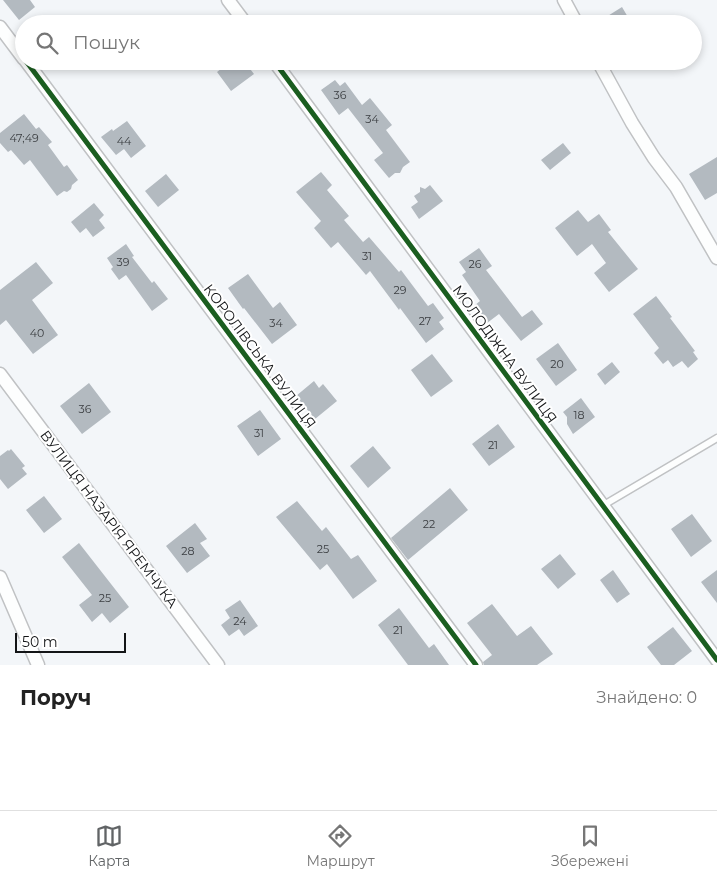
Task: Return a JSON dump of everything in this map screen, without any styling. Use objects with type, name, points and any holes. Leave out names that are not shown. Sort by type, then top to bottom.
[{"type":"street","points":[[228,0],[239,15]]},
{"type":"street","points":[[564,0],[572,15]]},
{"type":"street","name":"КОРОЛІВСЬКА ВУЛИЦЯ","points":[[0,27],[15,47]]},
{"type":"street","name":"КОРОЛІВСЬКА ВУЛИЦЯ","points":[[32,70],[476,665]]},
{"type":"street","name":"МОЛОДІЖНА ВУЛИЦЯ","points":[[281,70],[717,660]]},
{"type":"street","points":[[603,70],[632,123],[654,158],[676,187],[717,258]]},
{"type":"street","name":"ВУЛИЦЯ НАЗАРІЯ ЯРЕМЧУКА","points":[[0,374],[218,665]]},
{"type":"street","points":[[0,576],[38,665]]},
{"type":"lane","points":[[602,506],[717,438]]},
{"type":"building","points":[[3,0],[30,0],[35,7],[25,15],[15,15]]},
{"type":"building","points":[[622,7],[627,15],[609,15]]},
{"type":"building","points":[[220,70],[251,70],[254,74],[231,91],[217,72]]},
{"type":"building","points":[[335,80],[340,86],[345,82],[362,105],[370,98],[392,125],[386,130],[410,162],[403,167],[400,173],[395,173],[389,178],[374,160],[383,153],[348,108],[339,115],[321,90]]},
{"type":"building","points":[[24,114],[36,129],[39,127],[52,142],[48,145],[64,167],[67,165],[78,180],[67,192],[64,191],[57,196],[30,160],[24,165],[11,150],[8,152],[0,143],[0,133]]},
{"type":"building","points":[[127,121],[146,146],[131,158],[124,149],[116,155],[101,137]]},
{"type":"building","points":[[563,143],[571,153],[550,170],[541,160]]},
{"type":"building","points":[[717,157],[717,193],[705,200],[689,174]]},
{"type":"building","points":[[321,172],[332,185],[327,190],[349,216],[344,220],[363,242],[369,237],[399,272],[401,270],[428,306],[433,303],[444,318],[439,322],[444,329],[426,343],[370,271],[366,275],[338,242],[331,248],[314,228],[321,221],[296,192]]},
{"type":"building","points":[[166,174],[179,190],[158,207],[145,191]]},
{"type":"building","points":[[430,185],[443,201],[419,219],[411,207],[418,202],[414,196],[420,192],[420,187],[425,189]]},
{"type":"building","points":[[94,203],[104,215],[99,220],[105,228],[93,237],[86,228],[80,233],[71,222]]},
{"type":"building","points":[[578,210],[588,222],[599,214],[611,230],[608,232],[638,269],[609,292],[594,273],[606,263],[592,244],[577,256],[555,228]]},
{"type":"building","points":[[126,244],[134,256],[132,257],[152,283],[154,281],[168,299],[152,311],[126,275],[119,280],[111,269],[113,267],[107,258]]},
{"type":"building","points":[[479,248],[492,266],[486,270],[522,317],[532,310],[543,324],[521,341],[499,314],[487,323],[474,306],[480,301],[462,275],[466,272],[459,262]]},
{"type":"building","points":[[36,262],[53,283],[32,300],[58,335],[33,354],[6,320],[0,325],[0,290]]},
{"type":"building","points":[[248,274],[273,308],[280,302],[297,325],[272,344],[228,288]]},
{"type":"building","points":[[656,296],[695,351],[693,352],[698,359],[688,368],[682,361],[673,367],[668,360],[663,364],[654,353],[659,348],[633,314]]},
{"type":"building","points":[[558,343],[577,370],[556,386],[536,359]]},
{"type":"building","points":[[432,354],[453,381],[431,397],[411,370]]},
{"type":"building","points":[[612,362],[620,372],[605,385],[597,374]]},
{"type":"building","points":[[314,381],[319,388],[323,384],[337,401],[315,419],[296,396]]},
{"type":"building","points":[[89,383],[111,412],[82,434],[60,406]]},
{"type":"building","points":[[581,398],[595,417],[573,434],[567,424],[567,417],[563,412]]},
{"type":"building","points":[[260,410],[281,439],[258,456],[237,426]]},
{"type":"building","points":[[498,424],[515,447],[489,466],[472,444]]},
{"type":"building","points":[[373,446],[391,468],[368,488],[350,466]]},
{"type":"building","points":[[11,449],[25,466],[22,468],[27,474],[8,489],[0,479],[0,456]]},
{"type":"building","points":[[450,488],[468,510],[408,560],[391,538]]},
{"type":"building","points":[[44,496],[62,519],[44,533],[26,510]]},
{"type":"building","points":[[297,501],[322,531],[326,527],[351,559],[358,555],[377,581],[353,599],[327,564],[320,570],[276,517]]},
{"type":"building","points":[[692,514],[712,541],[691,557],[671,529]]},
{"type":"building","points":[[195,523],[207,539],[200,543],[210,556],[187,573],[166,546]]},
{"type":"building","points":[[79,543],[129,607],[110,623],[102,613],[92,622],[79,605],[92,595],[62,557]]},
{"type":"building","points":[[560,554],[576,574],[558,589],[541,569]]},
{"type":"building","points":[[613,570],[630,594],[617,603],[600,580]]},
{"type":"building","points":[[717,570],[717,603],[701,582]]},
{"type":"building","points":[[240,600],[258,626],[244,636],[239,629],[229,636],[221,625],[230,618],[225,610]]},
{"type":"building","points":[[492,604],[517,636],[531,626],[553,654],[537,665],[484,665],[483,662],[492,655],[467,623]]},
{"type":"building","points":[[399,608],[429,648],[434,644],[449,665],[408,665],[378,625]]},
{"type":"building","points":[[673,627],[692,651],[674,665],[661,665],[647,647]]},
{"type":"cycle path","points":[[33,70],[476,665]]},
{"type":"cycle path","points":[[281,70],[717,660]]}]
